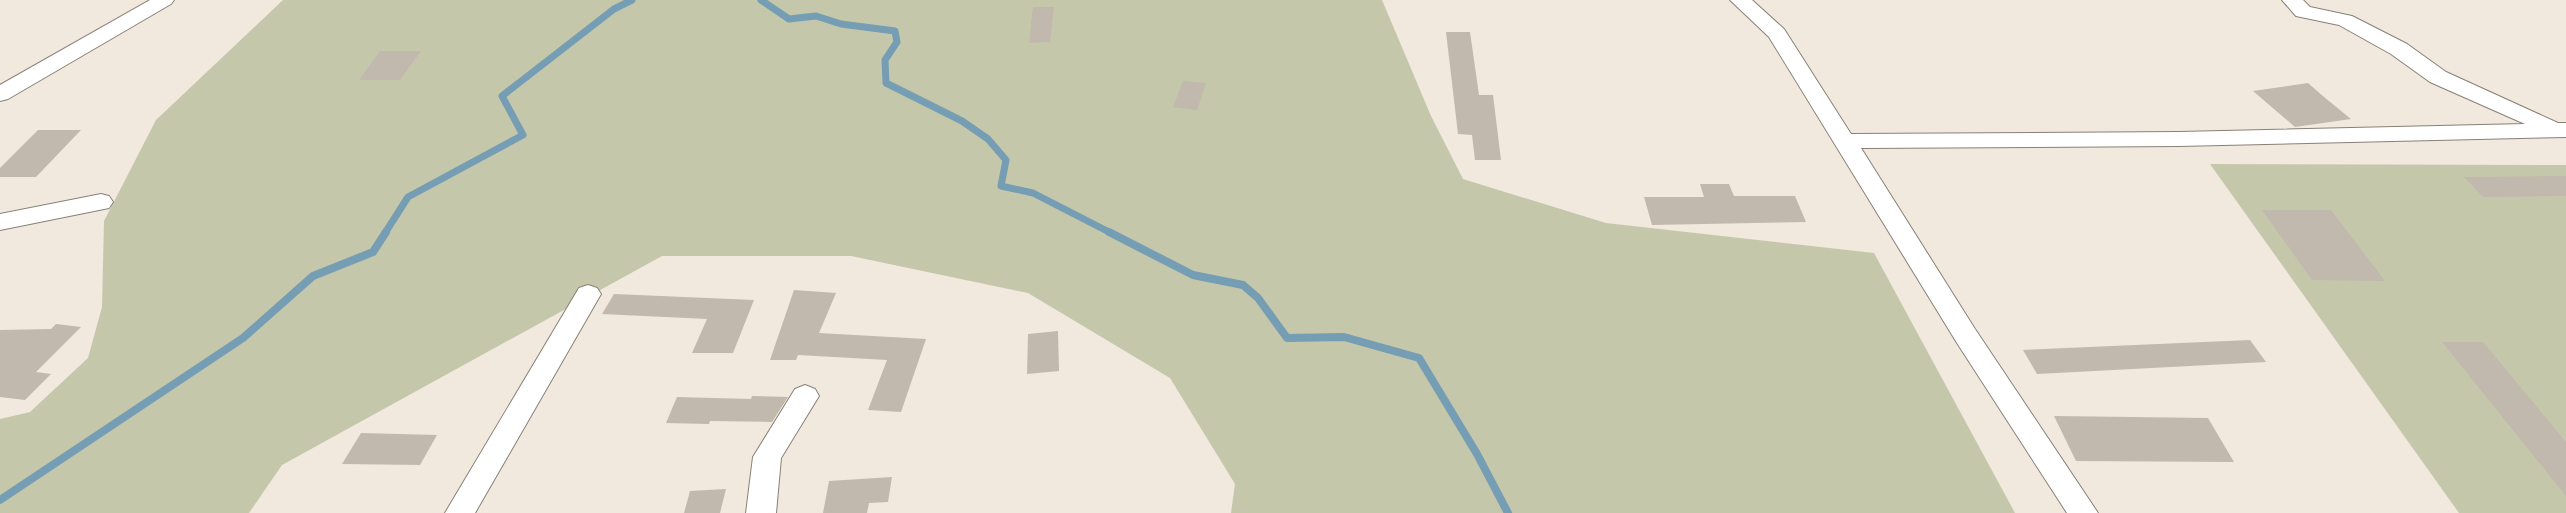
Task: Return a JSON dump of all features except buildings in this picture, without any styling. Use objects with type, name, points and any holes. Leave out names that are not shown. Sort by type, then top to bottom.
[{"type":"street","points":[[0,94],[75,53],[164,0]]},
{"type":"street","points":[[1740,0],[1777,33],[1966,336],[2083,513]]},
{"type":"street","points":[[2292,0],[2303,12],[2345,20],[2399,48],[2438,77],[2562,130]]},
{"type":"street","points":[[1844,141],[2179,139],[2562,130]]},
{"type":"street","points":[[0,222],[101,202]]},
{"type":"street","points":[[460,513],[492,456],[522,410],[554,348],[588,294]]},
{"type":"street","points":[[761,513],[767,457],[805,396]]},
{"type":"green space","points":[[283,0],[1382,0],[1431,116],[1463,179],[1606,223],[1874,253],[2015,513],[1231,513],[1235,484],[1170,378],[1028,293],[851,256],[662,256],[282,465],[249,513],[0,513],[0,419],[30,412],[88,358],[102,307],[104,221],[156,120]]},
{"type":"green space","points":[[2210,164],[2566,165],[2566,513],[2459,513]]},
{"type":"waterway","points":[[385,233],[408,197],[523,135],[502,96],[614,9],[632,0]]},
{"type":"waterway","points":[[761,0],[789,19],[816,16],[841,24],[895,31],[897,42],[885,60],[886,83],[962,121],[988,139],[1006,160],[1001,186],[1033,193],[1111,233]]},
{"type":"waterway","points":[[0,500],[243,338],[313,276],[373,252],[386,232]]},
{"type":"waterway","points":[[1109,232],[1193,275],[1243,285],[1258,298],[1287,338],[1344,337],[1419,358],[1477,454],[1508,513]]}]
